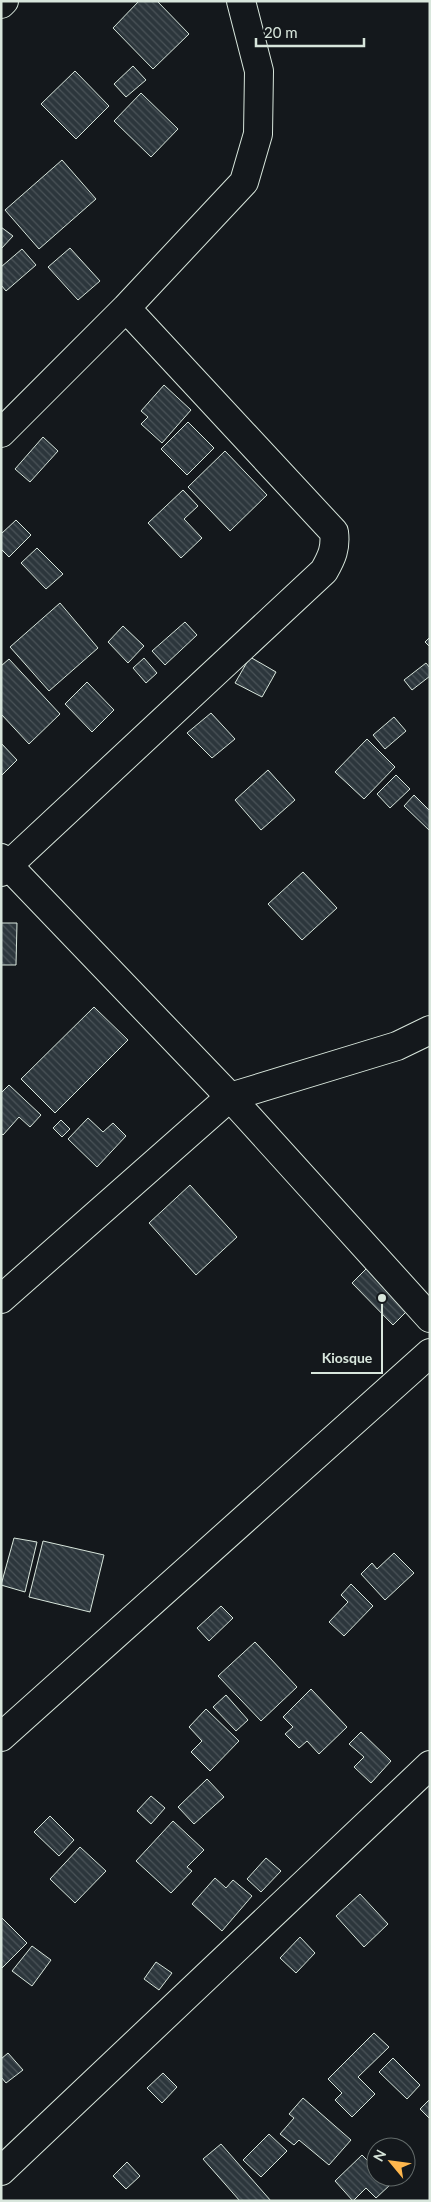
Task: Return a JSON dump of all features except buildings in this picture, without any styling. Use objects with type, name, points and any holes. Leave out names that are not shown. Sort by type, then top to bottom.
[{"type":"street","points":[[1,4],[4,1]]},
{"type":"street","points":[[1,433],[126,308],[244,182],[258,134],[259,71],[241,1]]},
{"type":"street","points":[[126,308],[334,532],[336,546],[324,571],[3,865],[230,1097],[430,1318]]},
{"type":"street","points":[[1,1299],[230,1097],[397,1046],[430,1030]]},
{"type":"street","points":[[1,1738],[430,1353]]},
{"type":"street","points":[[1,2171],[430,1765]]},
{"type":"place","name":"Kiosque","points":[[382,1298]]}]
